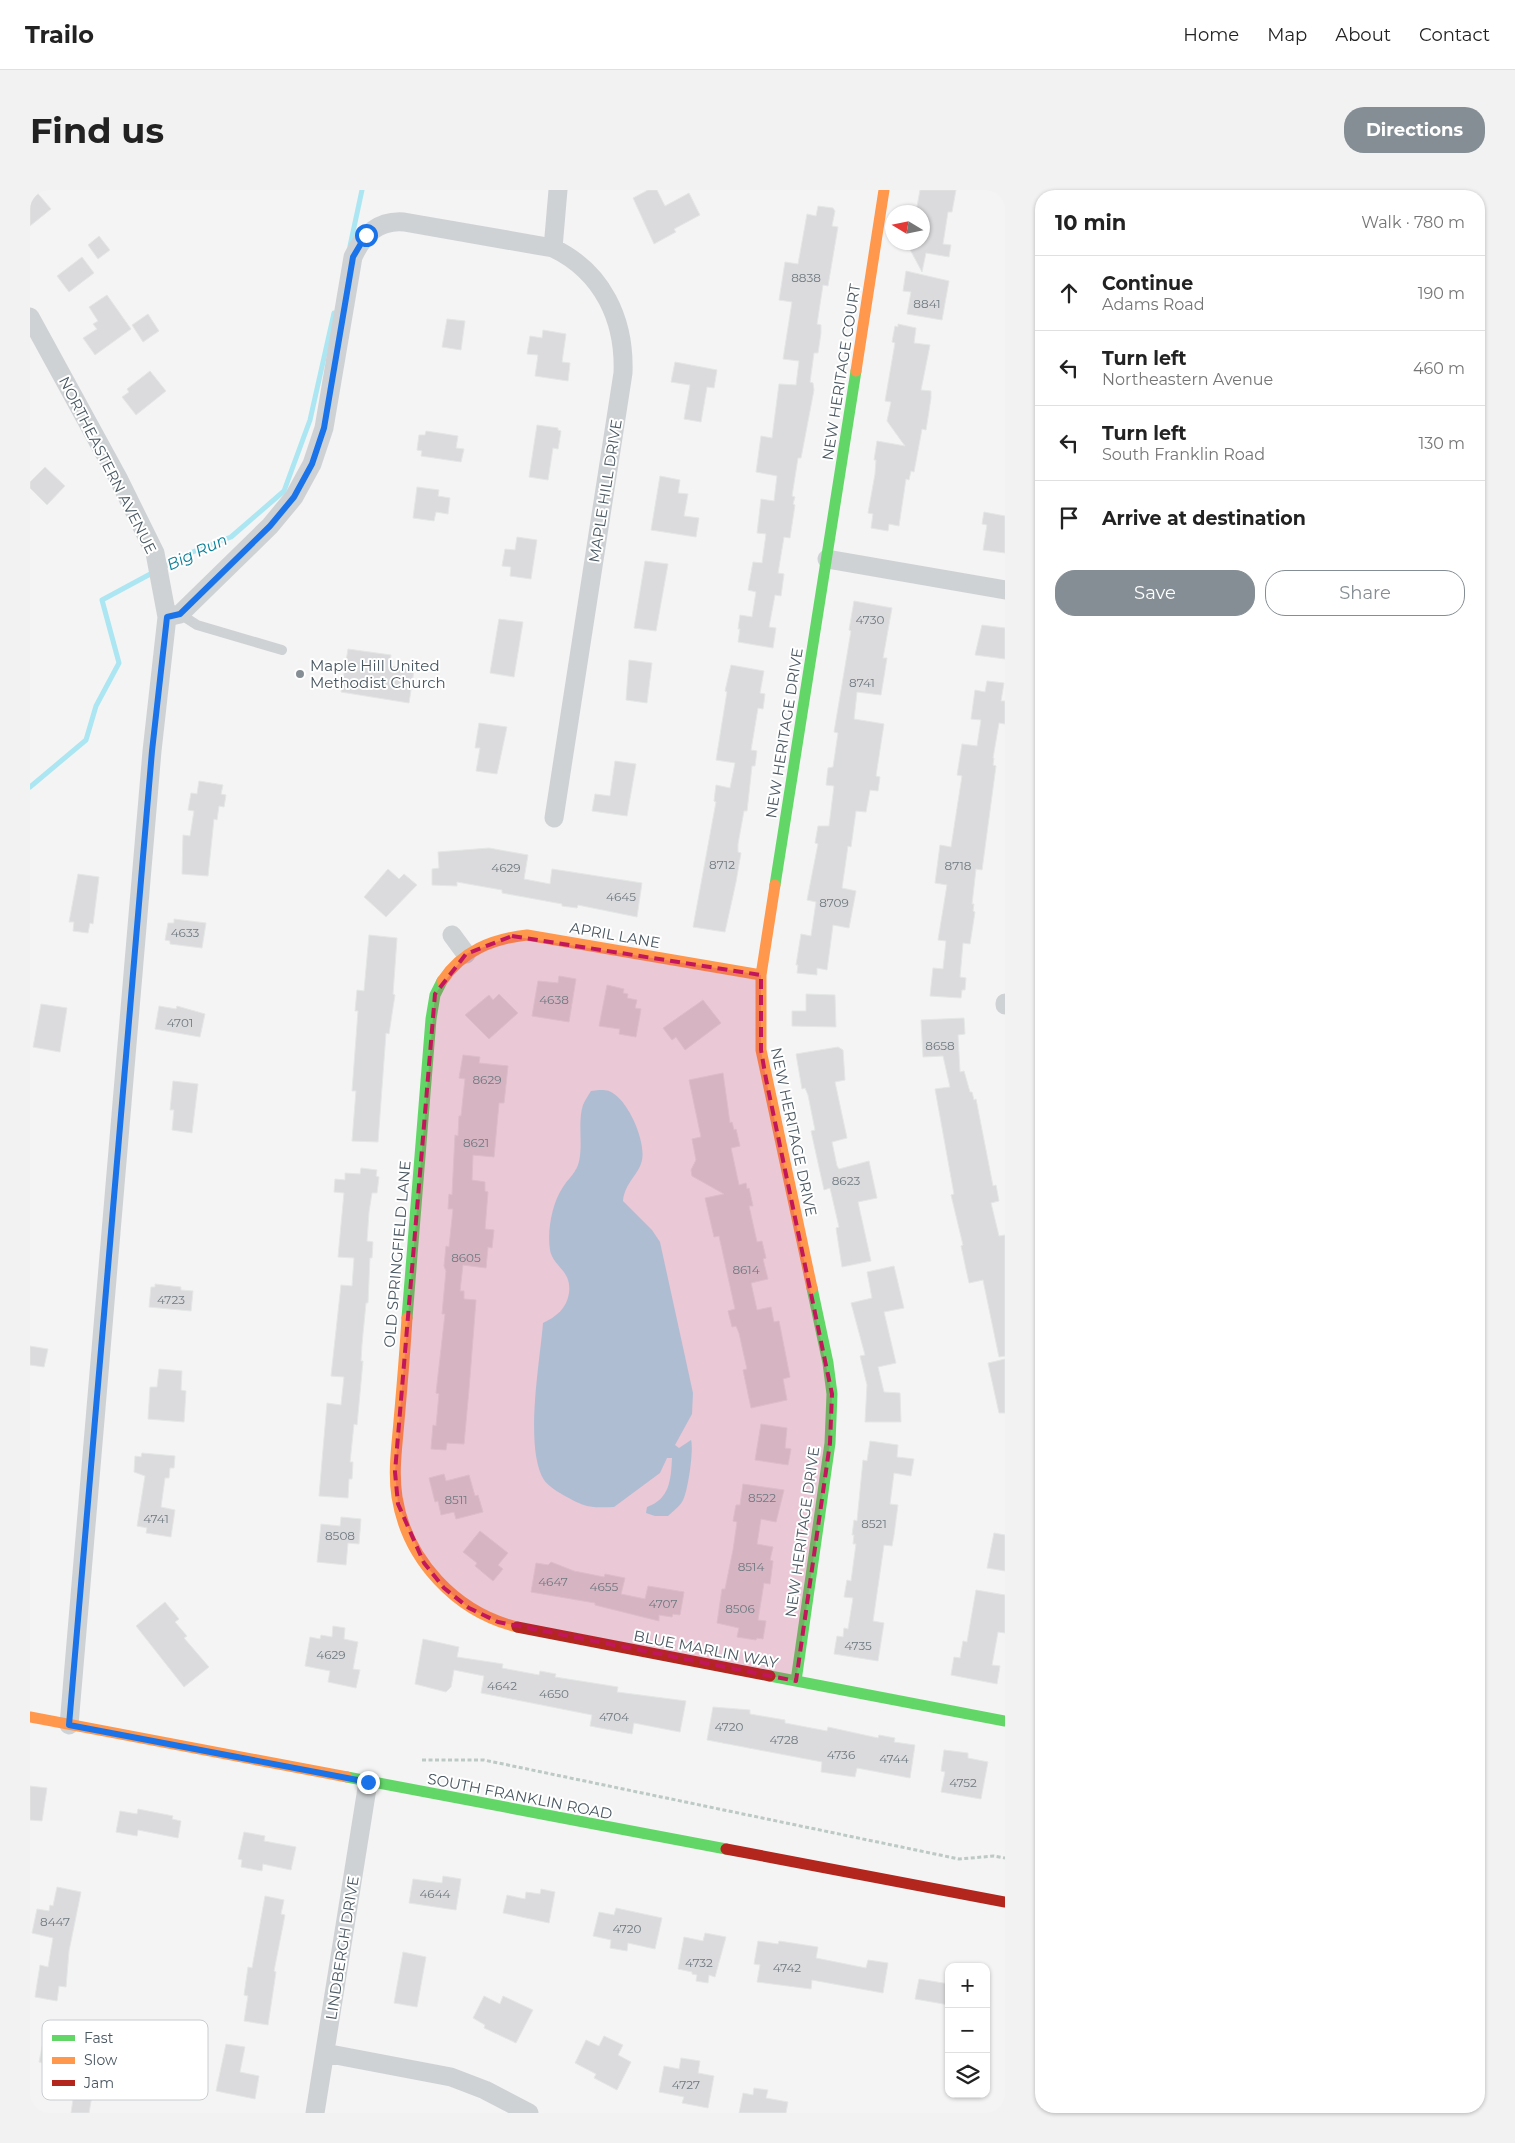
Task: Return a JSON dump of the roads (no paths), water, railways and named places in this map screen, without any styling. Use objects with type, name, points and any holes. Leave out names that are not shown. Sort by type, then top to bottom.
[{"type":"street","points":[[173,616],[270,526],[294,497],[312,464],[324,428],[353,257],[366,235],[380,226],[399,222],[553,248],[558,190]]},
{"type":"street","name":"NEW HERITAGE COURT","points":[[826,559],[884,190]]},
{"type":"street","name":"MAPLE HILL DRIVE","points":[[553,248],[580,268],[601,289],[616,315],[624,351],[623,373],[554,818]]},
{"type":"street","name":"NORTHEASTERN AVENUE","points":[[30,317],[118,478],[155,553],[173,616],[151,761],[69,1725]]},
{"type":"street","points":[[826,559],[1005,590]]},
{"type":"street","name":"NEW HERITAGE DRIVE","points":[[796,1681],[830,1443],[832,1394],[828,1363],[761,1050],[761,975],[826,559]]},
{"type":"street","points":[[452,935],[466,954]]},
{"type":"street","name":"APRIL LANE","points":[[466,954],[490,942],[512,936],[527,935],[761,975]]},
{"type":"street","name":"OLD SPRINGFIELD LANE","points":[[424,1563],[408,1533],[398,1504],[395,1472],[431,1019],[436,994],[450,970],[466,954]]},
{"type":"street","name":"BLUE MARLIN WAY","points":[[424,1563],[444,1588],[469,1608],[498,1622],[532,1631],[1005,1721]]},
{"type":"street","name":"SOUTH FRANKLIN ROAD","points":[[30,1717],[1005,1902]]},
{"type":"street","name":"LINDBERGH DRIVE","points":[[315,2113],[368,1782]]},
{"type":"street","points":[[325,2053],[451,2076],[485,2090],[529,2113]]},
{"type":"lane","points":[[173,616],[282,650]]},
{"type":"water","points":[[591,1091],[611,1092],[624,1103],[638,1132],[643,1152],[642,1160],[626,1189],[623,1201],[652,1230],[660,1242],[693,1393],[692,1414],[675,1445],[679,1448],[691,1440],[692,1452],[688,1481],[682,1502],[668,1516],[655,1516],[646,1513],[647,1507],[665,1494],[670,1481],[672,1458],[667,1458],[660,1473],[614,1507],[593,1507],[570,1499],[547,1484],[538,1465],[535,1447],[535,1404],[543,1323],[563,1308],[569,1293],[568,1279],[555,1261],[550,1250],[551,1217],[559,1194],[575,1172],[580,1158],[581,1112],[583,1105]]},
{"type":"waterway","name":"Big Run","points":[[350,246],[362,190]]},
{"type":"waterway","name":"Big Run","points":[[162,568],[190,553],[231,537],[284,491],[310,420],[334,313]]},
{"type":"waterway","name":"Big Run","points":[[30,787],[86,740],[96,706],[119,663],[102,600],[154,572]]},
{"type":"place","name":"Maple Hill United Methodist Church","points":[[300,674]]}]
